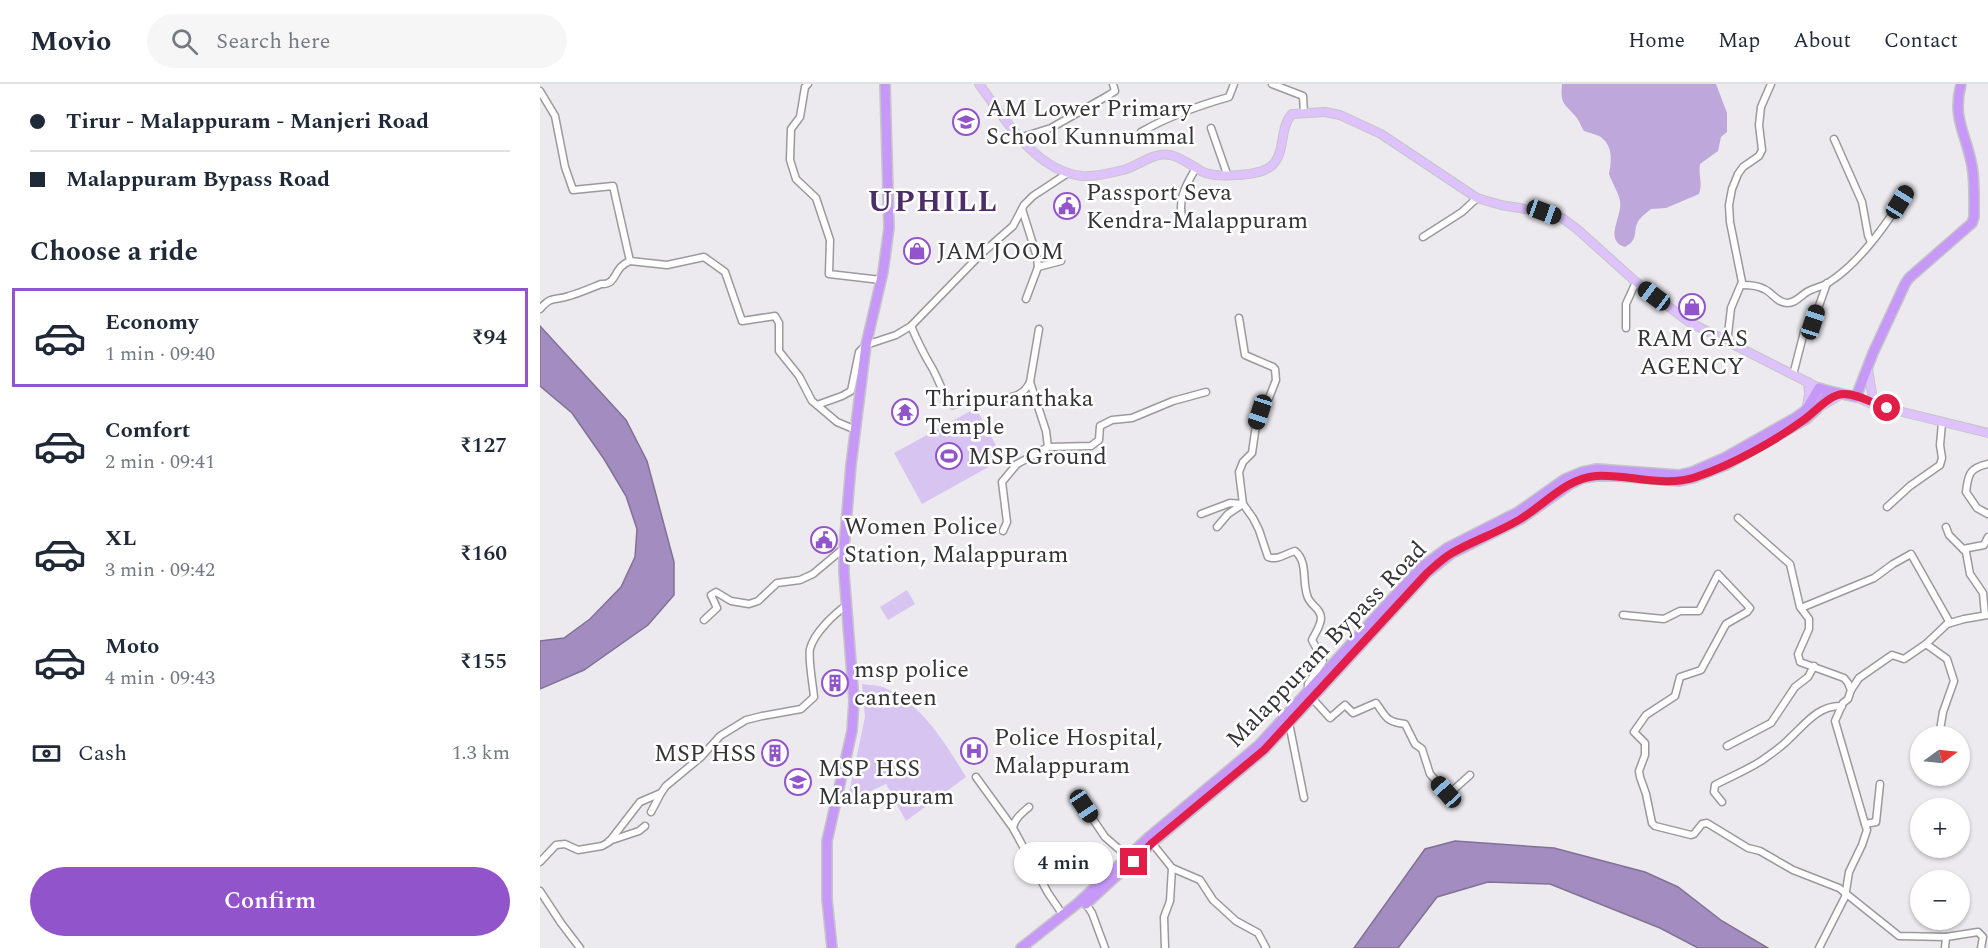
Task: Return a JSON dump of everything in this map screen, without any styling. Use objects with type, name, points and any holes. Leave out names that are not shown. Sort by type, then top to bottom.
[{"type":"highway","points":[[832,948],[827,899],[827,841],[852,731],[854,701],[844,548],[866,345],[881,280],[889,228],[885,84]]},
{"type":"highway","points":[[1824,390],[1856,397],[1909,278],[1972,223],[1974,217],[1971,164],[1957,109],[1961,84]]},
{"type":"highway","name":"Malappuram Bypass Road","points":[[1021,948],[1063,915],[1149,837],[1259,745],[1427,573],[1451,554],[1521,519],[1569,485],[1583,478],[1596,476],[1679,481],[1726,465],[1806,418],[1816,409],[1824,390]]},
{"type":"highway","name":"Malappuram Bypass Road","points":[[1031,948],[1086,904],[1152,843],[1264,750],[1289,723],[1310,693],[1423,566],[1448,548],[1518,512],[1565,479],[1582,472],[1597,469],[1679,474],[1692,472],[1726,457],[1795,418],[1806,410],[1824,390]]},
{"type":"main road","points":[[979,84],[1019,138],[1047,163],[1068,173],[1089,176],[1128,168],[1159,154],[1178,157],[1206,173],[1246,175],[1269,167],[1278,159],[1284,124],[1292,114],[1325,112],[1340,115],[1381,134],[1477,198],[1562,218],[1636,282],[1689,322],[1824,390]]},
{"type":"main road","points":[[1868,367],[1874,405]]},
{"type":"main road","points":[[1806,410],[1809,394],[1808,382]]},
{"type":"main road","points":[[1816,409],[1842,394]]},
{"type":"main road","points":[[1856,397],[1874,405],[1988,433]]},
{"type":"street","points":[[808,84],[805,87],[800,117],[791,129],[790,160],[796,179],[816,198],[830,240],[829,274],[881,280]]},
{"type":"street","points":[[1019,138],[1051,128],[1109,95],[1114,91],[1113,84]]},
{"type":"street","points":[[1141,132],[1167,117],[1229,97],[1234,84]]},
{"type":"street","points":[[1272,84],[1303,96],[1304,113]]},
{"type":"street","points":[[1727,343],[1731,308],[1742,285],[1729,205],[1738,174],[1743,167],[1759,156],[1762,150],[1759,125],[1761,107],[1771,84]]},
{"type":"street","points":[[540,91],[555,116],[565,166],[573,190],[613,186],[630,261]]},
{"type":"street","points":[[1211,128],[1227,174]]},
{"type":"street","points":[[1834,139],[1862,202],[1871,242]]},
{"type":"street","points":[[1183,222],[1179,208],[1196,168]]},
{"type":"street","points":[[817,405],[851,391],[859,352],[866,345],[911,326],[1013,226],[1022,209],[1033,196],[1068,173]]},
{"type":"street","points":[[1742,285],[1753,285],[1765,289],[1778,301],[1788,303],[1795,301],[1807,291],[1827,283],[1853,262],[1871,242],[1907,192]]},
{"type":"street","points":[[1423,237],[1462,212],[1477,198]]},
{"type":"street","points":[[1022,209],[1038,267],[1026,299]]},
{"type":"street","points":[[540,309],[554,298],[566,297],[601,284],[607,284],[612,281],[617,269],[630,261],[667,265],[704,257],[724,272],[742,321],[775,316],[779,323],[779,351],[799,376],[812,402],[837,422],[856,430]]},
{"type":"street","points":[[1038,267],[1061,261]]},
{"type":"street","points":[[1626,328],[1626,304],[1636,282]]},
{"type":"street","points":[[1793,375],[1804,332],[1813,322],[1827,283]]},
{"type":"street","points":[[1239,318],[1245,355],[1273,367],[1276,380],[1258,419],[1252,453],[1243,462],[1239,472],[1243,504],[1259,530],[1268,557],[1272,559],[1296,551],[1301,556],[1306,595],[1319,610],[1321,617],[1312,640],[1323,661],[1308,684],[1310,693],[1330,718],[1345,705],[1353,713],[1376,702],[1383,717],[1398,724],[1405,724],[1415,744],[1422,749],[1430,774],[1446,792],[1451,792],[1470,775]]},
{"type":"street","points":[[911,326],[924,356],[952,405],[1007,399],[1027,388],[1039,329]]},
{"type":"street","points":[[1030,382],[1046,431],[1048,447]]},
{"type":"street","points":[[1003,531],[1007,522],[1002,482],[1017,464],[1048,447],[1091,446],[1099,440],[1100,426],[1103,424],[1112,420],[1132,418],[1173,401],[1206,392]]},
{"type":"street","points":[[1887,507],[1910,486],[1940,465],[1942,423]]},
{"type":"street","points":[[1988,464],[1973,470],[1968,476],[1966,492],[1977,508],[1988,514]]},
{"type":"street","points":[[1201,514],[1230,503],[1243,504]]},
{"type":"street","points":[[1217,527],[1228,514],[1243,504]]},
{"type":"street","points":[[1738,518],[1790,564],[1794,588],[1801,608],[1809,620],[1798,658],[1800,662],[1814,666],[1827,674],[1844,678],[1851,690]]},
{"type":"street","points":[[1819,948],[1845,897],[1849,872],[1867,830],[1835,722],[1842,706],[1859,678],[1892,656],[1904,659],[1926,644],[1948,622],[1987,615],[1983,593],[1970,574],[1966,552],[1948,535],[1946,527]]},
{"type":"street","points":[[1963,549],[1984,545],[1988,537]]},
{"type":"street","points":[[704,620],[717,608],[711,595],[716,592],[731,601],[749,604],[758,601],[777,583],[800,580],[813,574],[844,548]]},
{"type":"street","points":[[1801,608],[1874,578],[1911,554],[1948,622]]},
{"type":"street","points":[[1623,615],[1664,619],[1680,611],[1700,611],[1718,574],[1750,608],[1726,624],[1701,670],[1680,677],[1675,696],[1646,715],[1634,732],[1645,743],[1646,748],[1640,777],[1652,823],[1659,828],[1690,835],[1694,834],[1702,824],[1707,823],[1748,848],[1760,851],[1816,881],[1833,885],[1846,892],[1899,936],[1946,937],[1978,932],[1983,937],[1981,948]]},
{"type":"street","points":[[651,812],[666,786],[700,757],[720,736],[747,720],[801,709],[814,697],[810,649],[820,630],[847,605]]},
{"type":"street","points":[[1926,644],[1947,659],[1954,681],[1940,726]]},
{"type":"street","points":[[1727,746],[1771,723],[1795,687],[1808,677],[1814,666]]},
{"type":"street","points":[[1722,802],[1714,792],[1715,785],[1760,761],[1790,739],[1821,710],[1833,705],[1842,706]]},
{"type":"street","points":[[1289,723],[1304,798]]},
{"type":"street","points":[[976,777],[1013,828],[1048,893],[1063,915]]},
{"type":"street","points":[[1865,824],[1876,822],[1880,784]]},
{"type":"street","points":[[609,842],[640,802],[661,793]]},
{"type":"street","points":[[1084,806],[1105,837],[1128,857]]},
{"type":"street","points":[[1013,828],[1014,823],[1029,807]]},
{"type":"street","points":[[540,862],[556,845],[565,844],[578,850],[602,846],[639,831],[645,826]]},
{"type":"street","points":[[1152,843],[1172,868],[1200,880],[1213,900],[1236,921],[1258,933],[1266,948]]},
{"type":"street","points":[[1165,948],[1164,917],[1170,901],[1172,868]]},
{"type":"street","points":[[540,891],[580,948]]},
{"type":"street","points":[[1086,904],[1092,913],[1105,948]]},
{"type":"street","points":[[1945,948],[1946,937]]},
{"type":"shaded area","points":[[1562,84],[1716,84],[1727,113],[1727,132],[1721,137],[1718,151],[1700,164],[1699,194],[1666,208],[1651,209],[1639,220],[1633,241],[1625,247],[1619,244],[1615,239],[1615,227],[1620,201],[1609,174],[1611,158],[1609,148],[1604,139],[1584,131],[1563,100]]},
{"type":"shaded area","points":[[540,326],[626,420],[647,461],[674,562],[674,595],[648,625],[584,670],[540,689],[540,641],[564,638],[590,619],[621,587],[635,557],[637,529],[626,496],[604,459],[572,413],[540,386]]},
{"type":"shaded area","name":"MSP Ground","points":[[976,408],[1003,459],[922,504],[894,453]]},
{"type":"shaded area","points":[[907,590],[915,604],[888,620],[880,607]]},
{"type":"shaded area","points":[[862,684],[885,688],[911,704],[932,726],[966,777],[906,821],[886,784],[847,802],[865,717]]},
{"type":"shaded area","points":[[1455,841],[1554,848],[1645,872],[1678,887],[1722,921],[1768,948],[1698,948],[1660,928],[1550,884],[1488,882],[1437,897],[1398,948],[1354,948],[1425,849]]},
{"type":"place","name":"AM Lower Primary School Kunnummal","points":[[966,122]]},
{"type":"place","name":"Passport Seva Kendra-Malappuram","points":[[1067,206]]},
{"type":"place","name":"JAM JOOM","points":[[917,251]]},
{"type":"place","name":"RAM GAS AGENCY","points":[[1692,307]]},
{"type":"place","name":"Thripuranthaka Temple","points":[[905,412]]},
{"type":"place","name":"MSP Ground","points":[[949,456]]},
{"type":"place","name":"Women Police Station, Malappuram","points":[[824,540]]},
{"type":"place","name":"msp police canteen","points":[[835,683]]},
{"type":"place","name":"Police Hospital, Malappuram","points":[[974,751]]},
{"type":"place","name":"MSP HSS","points":[[775,753]]},
{"type":"place","name":"MSP HSS Malappuram","points":[[798,782]]},
{"type":"district","name":"UPHILL","points":[[933,201]]},
{"type":"route","points":[[1134,862],[1152,843],[1264,750],[1427,573],[1451,554],[1521,519],[1569,485],[1583,478],[1617,476],[1679,481],[1693,478],[1726,465],[1753,450],[1806,418],[1829,400],[1842,394],[1887,408]]}]
